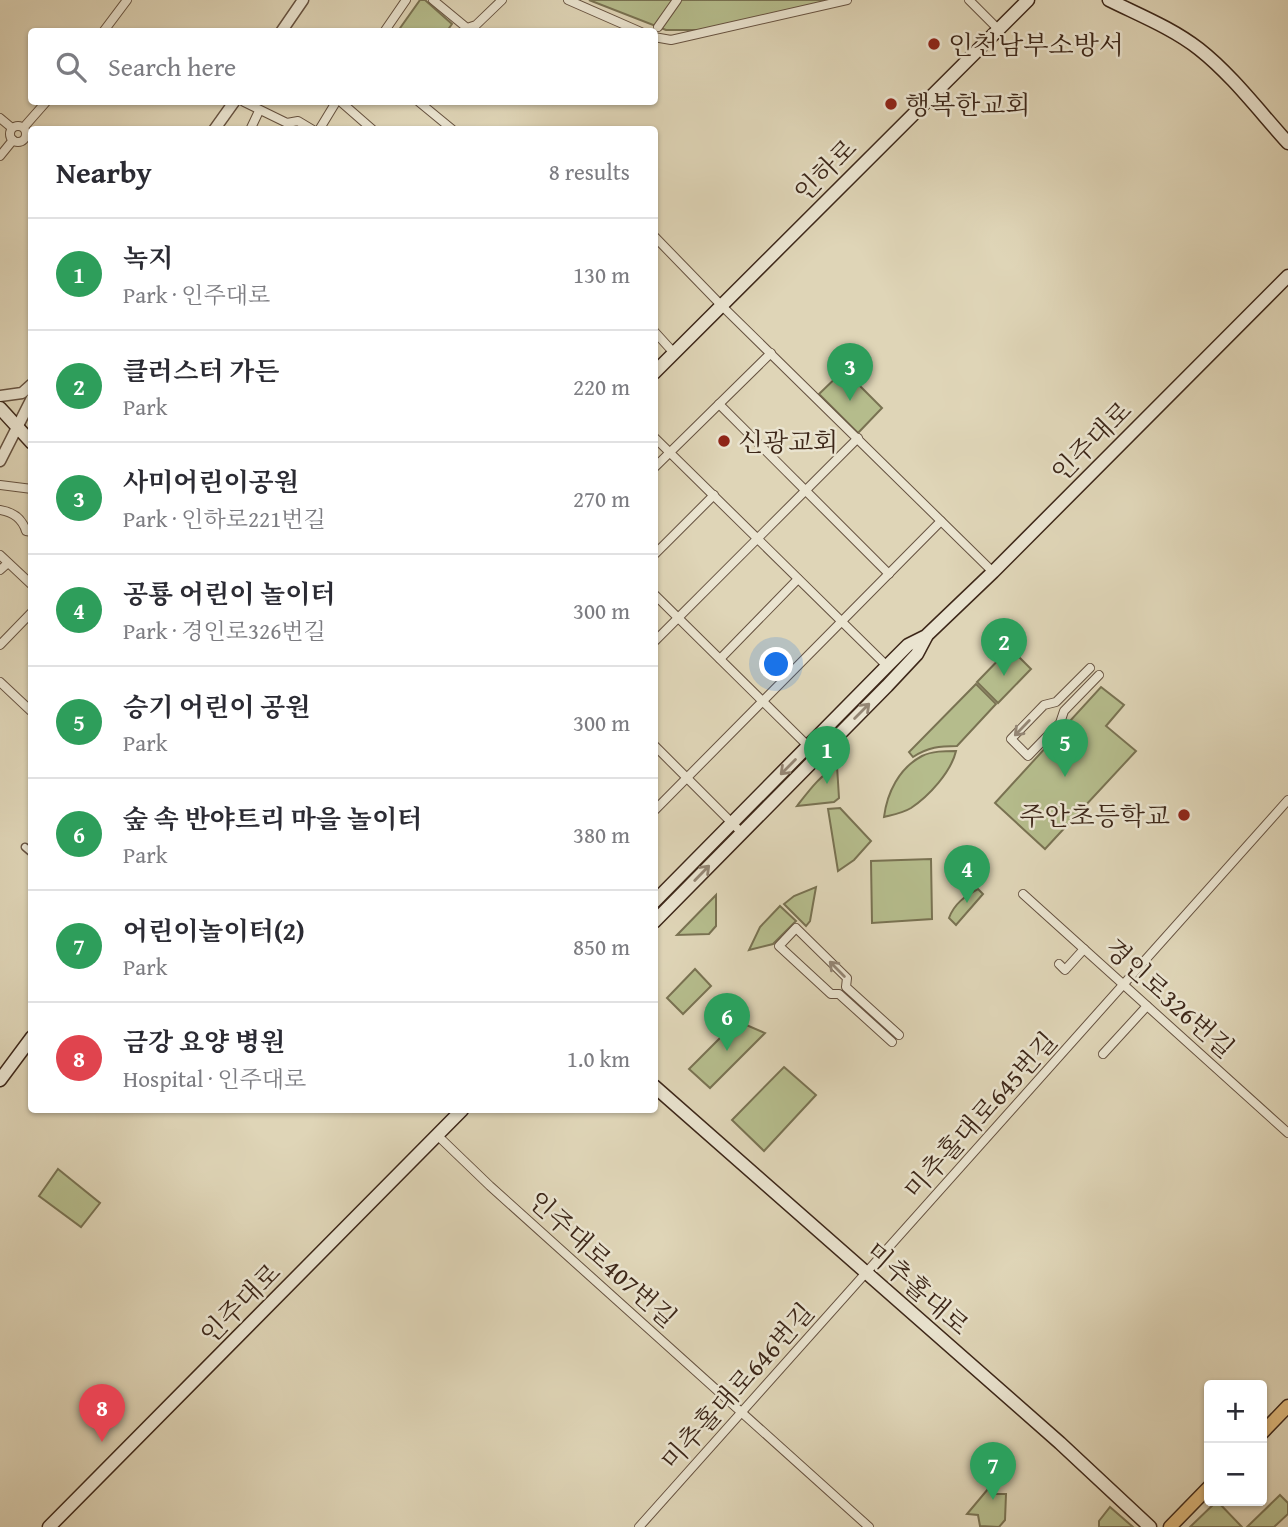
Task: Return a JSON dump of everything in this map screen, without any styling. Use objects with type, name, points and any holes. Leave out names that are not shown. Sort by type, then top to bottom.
[{"type":"main road","name":"인하로","points":[[658,369],[1028,0]]},
{"type":"main road","points":[[1108,0],[1199,48],[1288,143]]},
{"type":"main road","name":"인주대로","points":[[658,898],[908,645],[926,636],[993,572],[1288,276]]},
{"type":"main road","points":[[0,408],[28,438]]},
{"type":"main road","name":"인주대로","points":[[658,918],[917,654],[926,636]]},
{"type":"main road","points":[[0,1080],[28,1042]]},
{"type":"main road","name":"미추홀대로","points":[[658,1090],[1060,1443],[1150,1527]]},
{"type":"main road","name":"인주대로","points":[[49,1527],[459,1113]]},
{"type":"main road","points":[[1267,1428],[1288,1406]]},
{"type":"main road","points":[[1170,1527],[1204,1492]]},
{"type":"street","points":[[284,28],[303,0]]},
{"type":"street","points":[[387,28],[406,0]]},
{"type":"street","points":[[433,0],[467,28],[476,25],[502,0]]},
{"type":"street","points":[[568,0],[633,28]]},
{"type":"street","points":[[658,26],[677,0]]},
{"type":"street","points":[[658,38],[671,40],[847,0]]},
{"type":"street","points":[[969,0],[998,29]]},
{"type":"street","points":[[106,28],[125,1]]},
{"type":"street","points":[[24,127],[43,105]]},
{"type":"street","points":[[217,126],[232,105]]},
{"type":"street","points":[[249,105],[286,126],[298,121],[306,126]]},
{"type":"street","points":[[322,126],[336,105]]},
{"type":"street","points":[[342,105],[368,126]]},
{"type":"street","points":[[422,105],[445,126]]},
{"type":"street","points":[[252,126],[259,111]]},
{"type":"street","points":[[0,118],[12,128]]},
{"type":"street","points":[[16,125],[24,127],[28,142],[13,140],[10,133],[12,128],[16,125]]},
{"type":"street","points":[[0,156],[13,140]]},
{"type":"street","points":[[658,240],[993,572]]},
{"type":"street","points":[[658,335],[674,353]]},
{"type":"street","points":[[658,464],[771,353]]},
{"type":"street","points":[[0,397],[22,393],[28,388]]},
{"type":"street","points":[[719,404],[889,574]]},
{"type":"street","points":[[1,457],[28,405]]},
{"type":"street","points":[[658,638],[858,438]]},
{"type":"street","points":[[658,441],[887,666]]},
{"type":"street","points":[[0,485],[28,488]]},
{"type":"street","points":[[658,551],[714,495]]},
{"type":"street","points":[[0,510],[12,512],[24,523],[28,531]]},
{"type":"street","points":[[658,807],[941,521]]},
{"type":"street","points":[[0,555],[28,581]]},
{"type":"street","points":[[0,570],[8,563]]},
{"type":"street","points":[[720,659],[798,579]]},
{"type":"street","points":[[658,598],[808,746]]},
{"type":"street","points":[[0,645],[28,616]]},
{"type":"street","points":[[1090,668],[1056,702],[1044,705],[1011,740],[1028,756],[1060,723],[1064,711],[1099,675]]},
{"type":"street","points":[[0,682],[28,708]]},
{"type":"street","points":[[658,749],[742,833]]},
{"type":"street","name":"미추홀대로645번길","points":[[866,1273],[1288,800]]},
{"type":"street","name":"경인로326번길","points":[[1023,894],[1288,1133]]},
{"type":"street","points":[[892,1042],[839,994],[831,994],[779,946],[796,928],[847,978],[846,987],[899,1035]]},
{"type":"street","points":[[1059,964],[1065,970],[1084,949]]},
{"type":"street","points":[[1103,1054],[1147,1006]]},
{"type":"street","name":"인주대로407번길","points":[[437,1135],[490,1186],[869,1527]]},
{"type":"street","name":"미추홀대로646번길","points":[[639,1527],[866,1273]]},
{"type":"green space","points":[[420,0],[425,0],[452,24],[449,28],[400,28]]},
{"type":"green space","points":[[589,0],[834,0],[700,30],[666,30]]},
{"type":"green space","points":[[844,370],[882,408],[858,433],[819,394]]},
{"type":"green space","points":[[1010,648],[1031,669],[998,703],[977,682]]},
{"type":"green space","points":[[976,684],[996,704],[957,746],[934,748],[913,757],[909,752]]},
{"type":"green space","points":[[1101,687],[1124,705],[1106,726],[1136,751],[1045,849],[995,803]]},
{"type":"green space","points":[[956,751],[944,775],[925,797],[908,810],[884,817],[891,790],[907,767],[926,754]]},
{"type":"green space","points":[[837,766],[839,798],[834,802],[797,806],[820,779]]},
{"type":"green space","points":[[840,808],[871,841],[854,860],[838,871],[828,809]]},
{"type":"green space","points":[[931,859],[932,919],[872,923],[871,861]]},
{"type":"green space","points":[[816,887],[810,921],[806,926],[784,904],[794,896]]},
{"type":"green space","points":[[978,889],[983,894],[956,925],[949,918],[954,909]]},
{"type":"green space","points":[[716,895],[716,926],[709,934],[677,935]]},
{"type":"green space","points":[[780,906],[796,921],[773,944],[749,950],[760,927]]},
{"type":"green space","points":[[695,969],[711,986],[683,1014],[667,998]]},
{"type":"green space","points":[[737,1021],[765,1033],[710,1088],[689,1069]]},
{"type":"green space","points":[[784,1067],[816,1095],[764,1151],[732,1120]]},
{"type":"green space","points":[[58,1169],[100,1203],[81,1227],[39,1196]]},
{"type":"green space","points":[[993,1483],[996,1494],[1006,1494],[1005,1520],[999,1527],[980,1526],[978,1515],[967,1514]]},
{"type":"green space","points":[[1280,1495],[1288,1503],[1288,1514],[1274,1527],[1247,1527]]},
{"type":"green space","points":[[1212,1506],[1222,1506],[1242,1527],[1190,1527]]},
{"type":"green space","points":[[1110,1507],[1133,1527],[1099,1527],[1099,1521]]},
{"type":"place","name":"인천남부소방서","points":[[934,44]]},
{"type":"place","name":"행복한교회","points":[[891,104]]},
{"type":"place","name":"사미어린이공원","points":[[850,401]]},
{"type":"place","name":"신광교회","points":[[724,441]]},
{"type":"place","name":"클러스터 가든","points":[[1004,676]]},
{"type":"place","name":"승기 어린이 공원","points":[[1065,777]]},
{"type":"place","name":"녹지","points":[[827,784]]},
{"type":"place","name":"주안초등학교","points":[[1184,815]]},
{"type":"place","name":"공룡 어린이 놀이터","points":[[967,903]]},
{"type":"place","name":"숲 속 반야트리 마을 놀이터","points":[[727,1051]]},
{"type":"place","name":"금강 요양 병원","points":[[102,1442]]},
{"type":"place","name":"어린이놀이터(2)","points":[[993,1500]]}]
